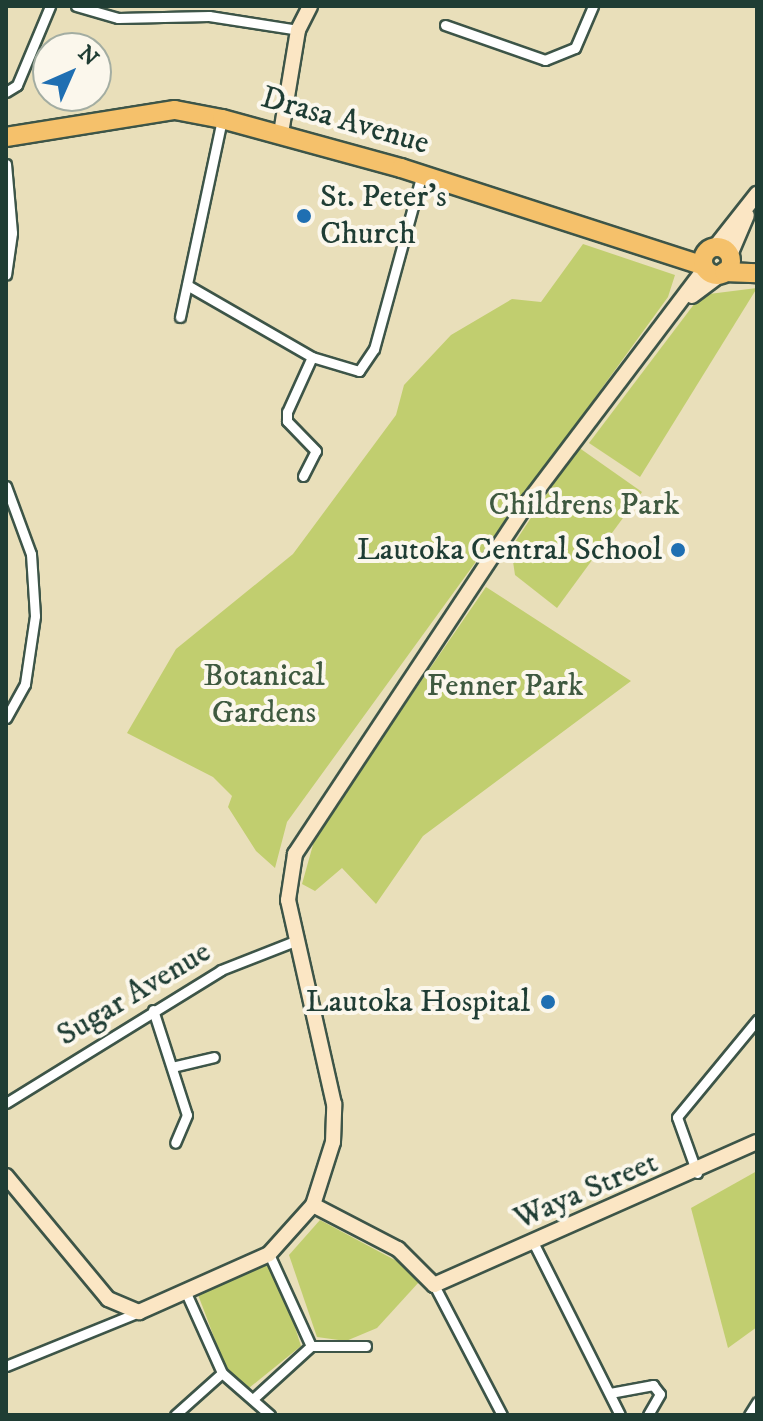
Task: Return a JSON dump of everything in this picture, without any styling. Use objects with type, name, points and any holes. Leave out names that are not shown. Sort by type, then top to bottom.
[{"type":"highway","name":"Drasa Avenue","points":[[6,137],[163,111],[222,119],[422,174],[660,249],[757,271]]},
{"type":"main road","points":[[281,133],[298,30],[310,6]]},
{"type":"main road","points":[[6,1176],[108,1299],[139,1312],[187,1295],[269,1254],[313,1205],[333,1142],[334,1104],[295,941],[287,881],[304,836],[529,501],[717,261],[756,195]]},
{"type":"main road","name":"Waya Street","points":[[434,1285],[697,1173],[757,1142]]},
{"type":"main road","points":[[313,1205],[398,1249],[434,1285]]},
{"type":"street","points":[[6,92],[17,85],[50,6]]},
{"type":"street","points":[[76,6],[118,18],[209,16],[298,30]]},
{"type":"street","points":[[445,25],[545,60],[575,48],[593,6]]},
{"type":"street","points":[[180,317],[222,119]]},
{"type":"street","points":[[6,164],[12,222],[6,275]]},
{"type":"street","points":[[187,285],[312,357],[350,371],[368,364],[422,174]]},
{"type":"street","points":[[303,476],[316,451],[287,421],[287,412],[312,357]]},
{"type":"street","points":[[6,486],[31,554],[35,616],[25,684],[6,718]]},
{"type":"street","name":"Sugar Avenue","points":[[6,1103],[153,1010],[241,960],[295,941]]},
{"type":"street","points":[[153,1010],[189,1123],[175,1143]]},
{"type":"street","points":[[697,1173],[677,1117],[757,1020]]},
{"type":"street","points":[[172,1067],[214,1057]]},
{"type":"street","points":[[534,1244],[620,1415]]},
{"type":"street","points":[[269,1254],[311,1346]]},
{"type":"street","points":[[434,1285],[502,1415]]},
{"type":"street","points":[[187,1295],[222,1373],[270,1415]]},
{"type":"street","points":[[6,1366],[139,1312]]},
{"type":"street","points":[[254,1398],[311,1346],[366,1346]]},
{"type":"street","points":[[175,1415],[222,1373]]},
{"type":"street","points":[[610,1393],[653,1385],[660,1394],[648,1415]]},
{"type":"street","points":[[749,1415],[757,1402]]},
{"type":"green space","name":"Botanical Gardens","points":[[583,244],[675,275],[668,297],[287,822],[275,868],[256,851],[228,807],[232,796],[213,777],[127,733],[176,649],[293,554],[396,415],[404,385],[451,335],[512,299],[541,302]]},
{"type":"green space","points":[[757,288],[640,477],[589,443],[701,295]]},
{"type":"green space","name":"Childrens Park","points":[[578,447],[642,492],[557,608],[515,575],[511,548]]},
{"type":"green space","name":"Fenner Park","points":[[486,587],[631,681],[423,836],[376,904],[342,868],[315,891],[302,884],[316,834]]},
{"type":"green space","points":[[757,1171],[757,1327],[728,1348],[691,1208]]},
{"type":"green space","points":[[320,1220],[406,1266],[419,1282],[377,1328],[346,1341],[317,1337],[289,1255]]},
{"type":"green space","points":[[261,1257],[279,1277],[301,1346],[249,1388],[226,1369],[194,1284]]},
{"type":"place","name":"St. Peter's Church","points":[[304,216]]},
{"type":"place","name":"Lautoka Central School","points":[[678,550]]},
{"type":"place","name":"Lautoka Hospital","points":[[548,1002]]}]
